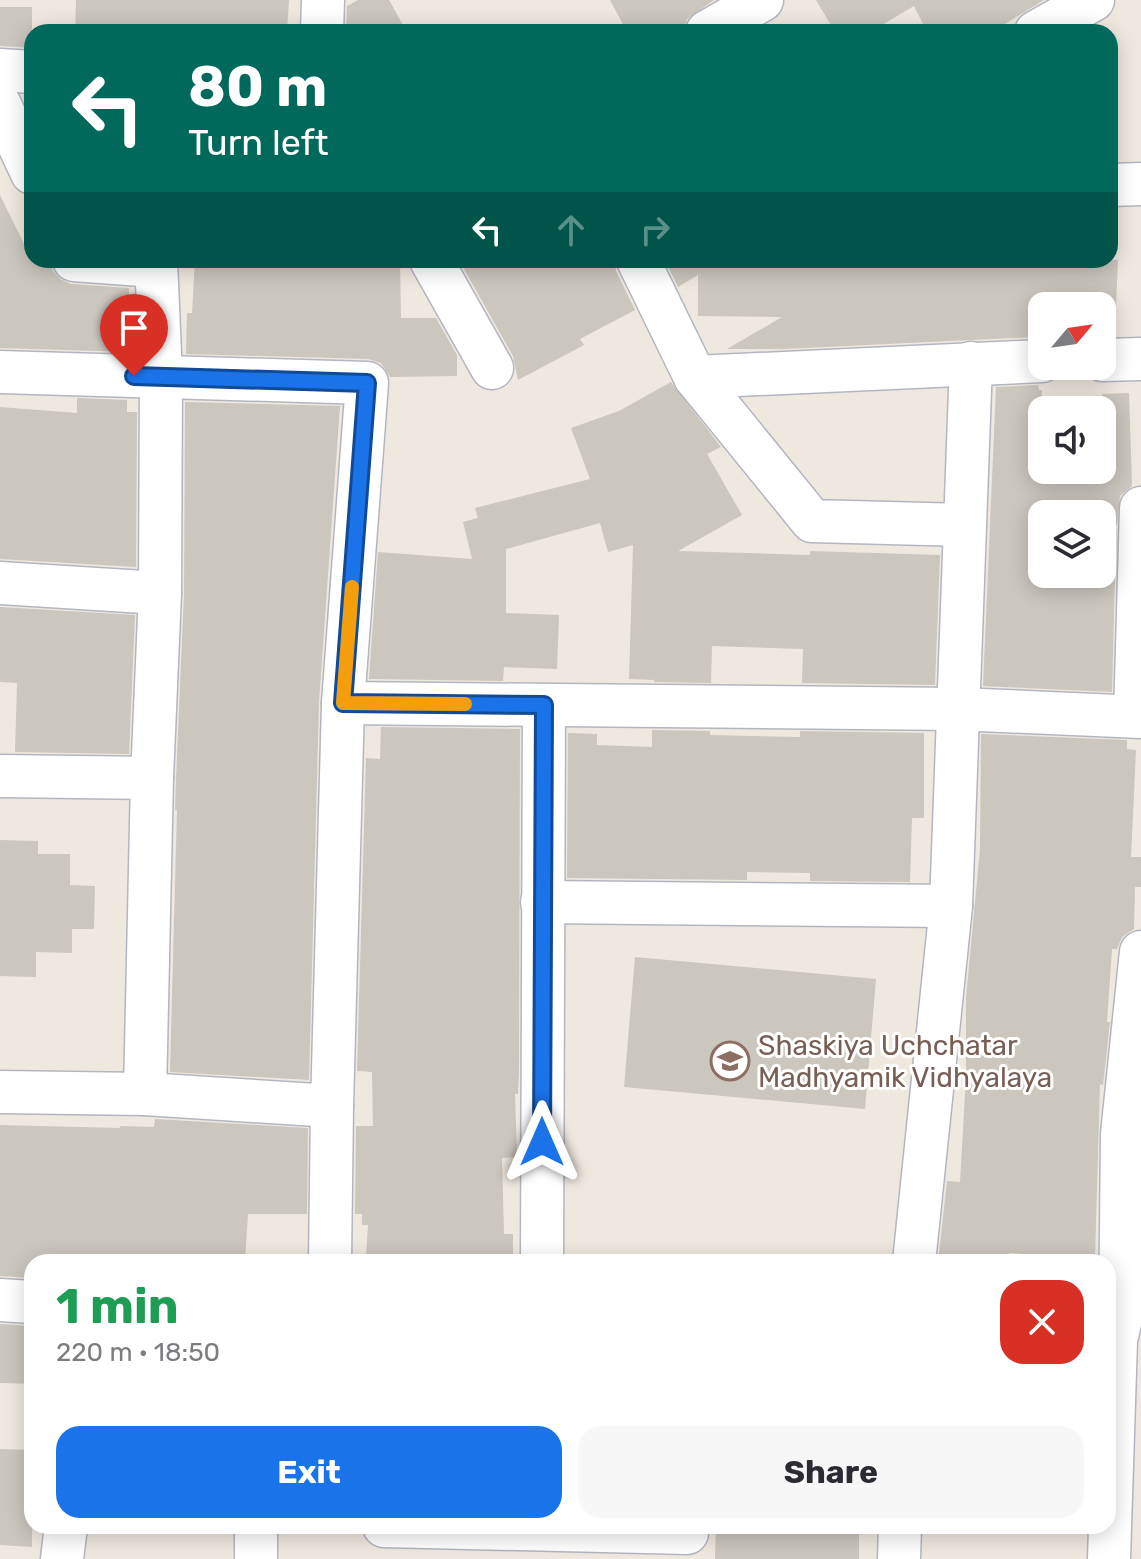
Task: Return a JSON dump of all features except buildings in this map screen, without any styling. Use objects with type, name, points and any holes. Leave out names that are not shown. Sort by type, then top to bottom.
[{"type":"street","points":[[322,24],[323,0]]},
{"type":"street","points":[[721,24],[762,0]]},
{"type":"street","points":[[1056,24],[1081,14]]},
{"type":"street","points":[[0,70],[24,72]]},
{"type":"street","points":[[0,105],[24,156]]},
{"type":"street","points":[[1118,185],[1141,184]]},
{"type":"street","points":[[145,1094],[152,778],[160,593],[161,377],[156,268]]},
{"type":"street","points":[[436,268],[492,368]]},
{"type":"street","points":[[642,268],[695,377],[812,521],[965,525]]},
{"type":"street","points":[[1116,360],[1141,359]]},
{"type":"street","points":[[695,377],[1028,361]]},
{"type":"street","points":[[915,1254],[951,906],[971,363]]},
{"type":"street","points":[[0,372],[367,383],[343,703],[330,1254]]},
{"type":"street","points":[[343,703],[958,709],[1138,716],[1141,508]]},
{"type":"street","points":[[0,583],[160,593]]},
{"type":"street","points":[[542,1254],[544,705]]},
{"type":"street","points":[[0,776],[152,778]]},
{"type":"street","points":[[542,902],[951,906]]},
{"type":"street","points":[[1116,1427],[1141,952]]},
{"type":"street","points":[[0,1092],[145,1094],[332,1106]]},
{"type":"street","points":[[0,1300],[24,1302]]},
{"type":"street","points":[[62,1559],[65,1534]]},
{"type":"street","points":[[256,1534],[256,1559]]},
{"type":"street","points":[[570,1534],[687,1539]]},
{"type":"street","points":[[899,1559],[900,1534]]},
{"type":"street","points":[[1109,1559],[1110,1534]]},
{"type":"slow traffic","points":[[352,587],[343,703],[465,704]]},
{"type":"place","name":"Shaskiya Uchchatar Madhyamik Vidhyalaya","points":[[730,1061]]},
{"type":"route","points":[[134,376],[367,383],[343,703],[544,705],[542,1142]]}]
